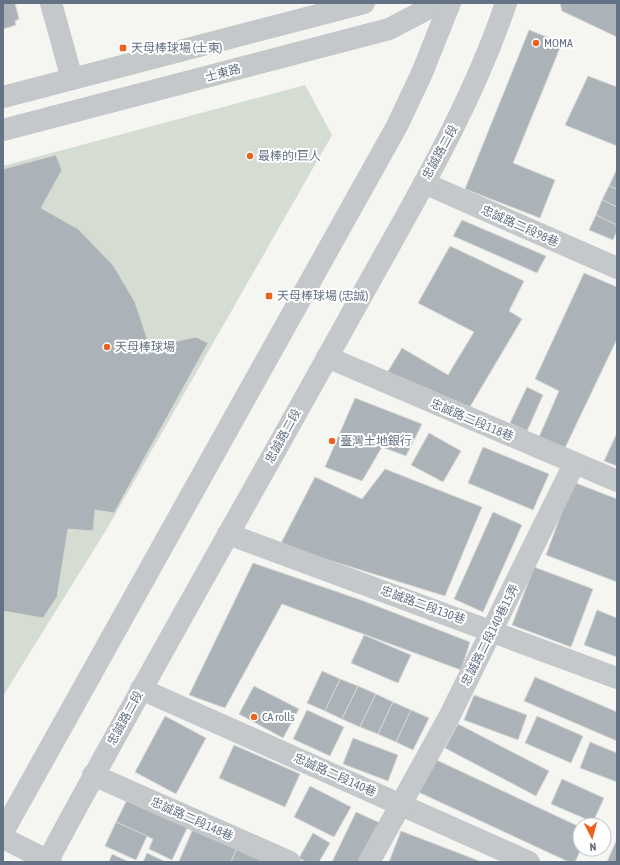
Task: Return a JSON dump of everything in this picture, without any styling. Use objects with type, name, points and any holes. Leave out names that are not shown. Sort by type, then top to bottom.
[{"type":"street","points":[[51,3],[72,78]]},
{"type":"street","points":[[3,97],[364,3]]},
{"type":"street","name":"士東路","points":[[3,130],[389,29],[439,3]]},
{"type":"street","points":[[3,832],[397,126],[422,74],[450,3]]},
{"type":"street","name":"忠誠路二段","points":[[48,862],[93,775],[424,183],[464,107],[488,52],[506,3]]},
{"type":"street","name":"忠誠路二段98巷","points":[[424,183],[617,268]]},
{"type":"street","name":"忠誠路二段118巷","points":[[327,357],[617,482]]},
{"type":"street","name":"忠誠路二段140巷15弄","points":[[369,862],[402,804],[492,631],[574,464]]},
{"type":"street","name":"忠誠路二段130巷","points":[[228,534],[617,678]]},
{"type":"street","name":"忠誠路二段140巷","points":[[141,690],[402,804],[529,862]]},
{"type":"street","name":"忠誠路二段148巷","points":[[93,775],[290,862]]},
{"type":"street","points":[[3,838],[48,862]]},
{"type":"shaded area","name":"天母棒球場","points":[[305,85],[332,135],[108,527],[3,696],[3,166]]},
{"type":"building","points":[[3,3],[15,3],[19,19],[15,21],[16,25],[3,29]]},
{"type":"building","points":[[560,3],[617,3],[617,37],[562,11]]},
{"type":"building","points":[[529,30],[562,43],[513,163],[555,180],[540,218],[465,189]]},
{"type":"building","points":[[588,76],[617,87],[617,146],[565,125]]},
{"type":"building","points":[[56,155],[62,170],[41,208],[78,229],[113,265],[135,302],[150,347],[196,337],[208,343],[114,513],[95,510],[93,531],[68,529],[57,597],[43,618],[3,611],[3,169]]},
{"type":"building","points":[[616,171],[617,172],[617,189],[609,186]]},
{"type":"building","points":[[609,186],[617,189],[617,207],[602,200]]},
{"type":"building","points":[[602,200],[617,207],[617,225],[596,215]]},
{"type":"building","points":[[596,215],[617,225],[617,231],[613,240],[589,230]]},
{"type":"building","points":[[462,220],[546,256],[537,273],[453,236]]},
{"type":"building","points":[[450,246],[524,281],[509,311],[522,319],[468,410],[384,378],[402,348],[448,375],[474,332],[418,303]]},
{"type":"building","points":[[584,273],[617,287],[617,339],[564,450],[539,437],[559,391],[535,379]]},
{"type":"building","points":[[527,387],[543,395],[527,431],[510,423]]},
{"type":"building","points":[[355,398],[422,424],[406,456],[382,447],[362,481],[325,467]]},
{"type":"building","points":[[429,433],[461,451],[443,482],[411,465]]},
{"type":"building","points":[[617,433],[617,466],[604,461]]},
{"type":"building","points":[[483,447],[549,474],[533,510],[468,483]]},
{"type":"building","points":[[385,469],[482,507],[445,596],[280,545],[315,477],[362,499]]},
{"type":"building","points":[[573,482],[617,499],[617,582],[546,555]]},
{"type":"building","points":[[493,512],[522,525],[483,612],[454,599]]},
{"type":"building","points":[[253,563],[361,600],[470,642],[461,670],[282,604],[225,708],[189,695]]},
{"type":"building","points":[[534,567],[593,589],[571,647],[512,625]]},
{"type":"building","points":[[597,610],[617,618],[617,657],[584,645]]},
{"type":"building","points":[[364,635],[411,655],[398,683],[351,663]]},
{"type":"building","points":[[322,671],[340,679],[325,711],[307,703]]},
{"type":"building","points":[[535,677],[617,712],[617,741],[524,701]]},
{"type":"building","points":[[340,679],[358,686],[342,719],[325,711]]},
{"type":"building","points":[[254,686],[299,709],[283,738],[239,714]]},
{"type":"building","points":[[358,686],[376,694],[360,727],[342,719]]},
{"type":"building","points":[[376,694],[393,702],[378,734],[360,727]]},
{"type":"building","points":[[474,695],[527,715],[518,740],[464,720]]},
{"type":"building","points":[[393,702],[411,710],[396,742],[378,734]]},
{"type":"building","points":[[307,710],[344,727],[330,756],[293,739]]},
{"type":"building","points":[[411,710],[429,718],[413,750],[396,742]]},
{"type":"building","points":[[165,716],[206,738],[176,794],[135,772]]},
{"type":"building","points":[[537,716],[583,736],[571,763],[525,743]]},
{"type":"building","points":[[458,724],[549,771],[536,796],[445,748]]},
{"type":"building","points":[[353,738],[398,755],[388,781],[343,764]]},
{"type":"building","points":[[590,742],[617,753],[617,782],[580,768]]},
{"type":"building","points":[[234,745],[300,774],[285,807],[219,778]]},
{"type":"building","points":[[430,757],[572,823],[572,857],[577,857],[575,862],[569,862],[414,790]]},
{"type":"building","points":[[562,779],[604,798],[595,817],[581,817],[551,804]]},
{"type":"building","points":[[310,786],[351,807],[334,837],[294,817]]},
{"type":"building","points":[[128,798],[188,826],[172,860],[149,849],[153,839],[116,822]]},
{"type":"building","points":[[356,812],[380,823],[361,862],[332,862]]},
{"type":"building","points":[[116,822],[147,836],[136,860],[105,846]]},
{"type":"building","points":[[193,829],[237,848],[231,862],[179,861]]},
{"type":"building","points":[[401,831],[482,862],[389,862]]},
{"type":"building","points":[[313,833],[330,843],[319,862],[306,862],[299,858]]},
{"type":"building","points":[[617,839],[617,862],[607,862],[609,857],[612,857],[612,850]]},
{"type":"building","points":[[237,848],[268,862],[231,862]]},
{"type":"building","points":[[147,853],[166,862],[143,862]]},
{"type":"building","points":[[112,854],[129,862],[109,862]]},
{"type":"place","name":"MOMA","points":[[536,43]]},
{"type":"place","name":"天母棒球場 (士東)","points":[[123,48]]},
{"type":"place","name":"最棒的!巨人","points":[[250,156]]},
{"type":"place","name":"天母棒球場 (忠誠)","points":[[269,296]]},
{"type":"place","name":"天母棒球場","points":[[107,347]]},
{"type":"place","name":"臺灣土地銀行","points":[[332,441]]},
{"type":"place","name":"CA rolls","points":[[254,717]]}]
